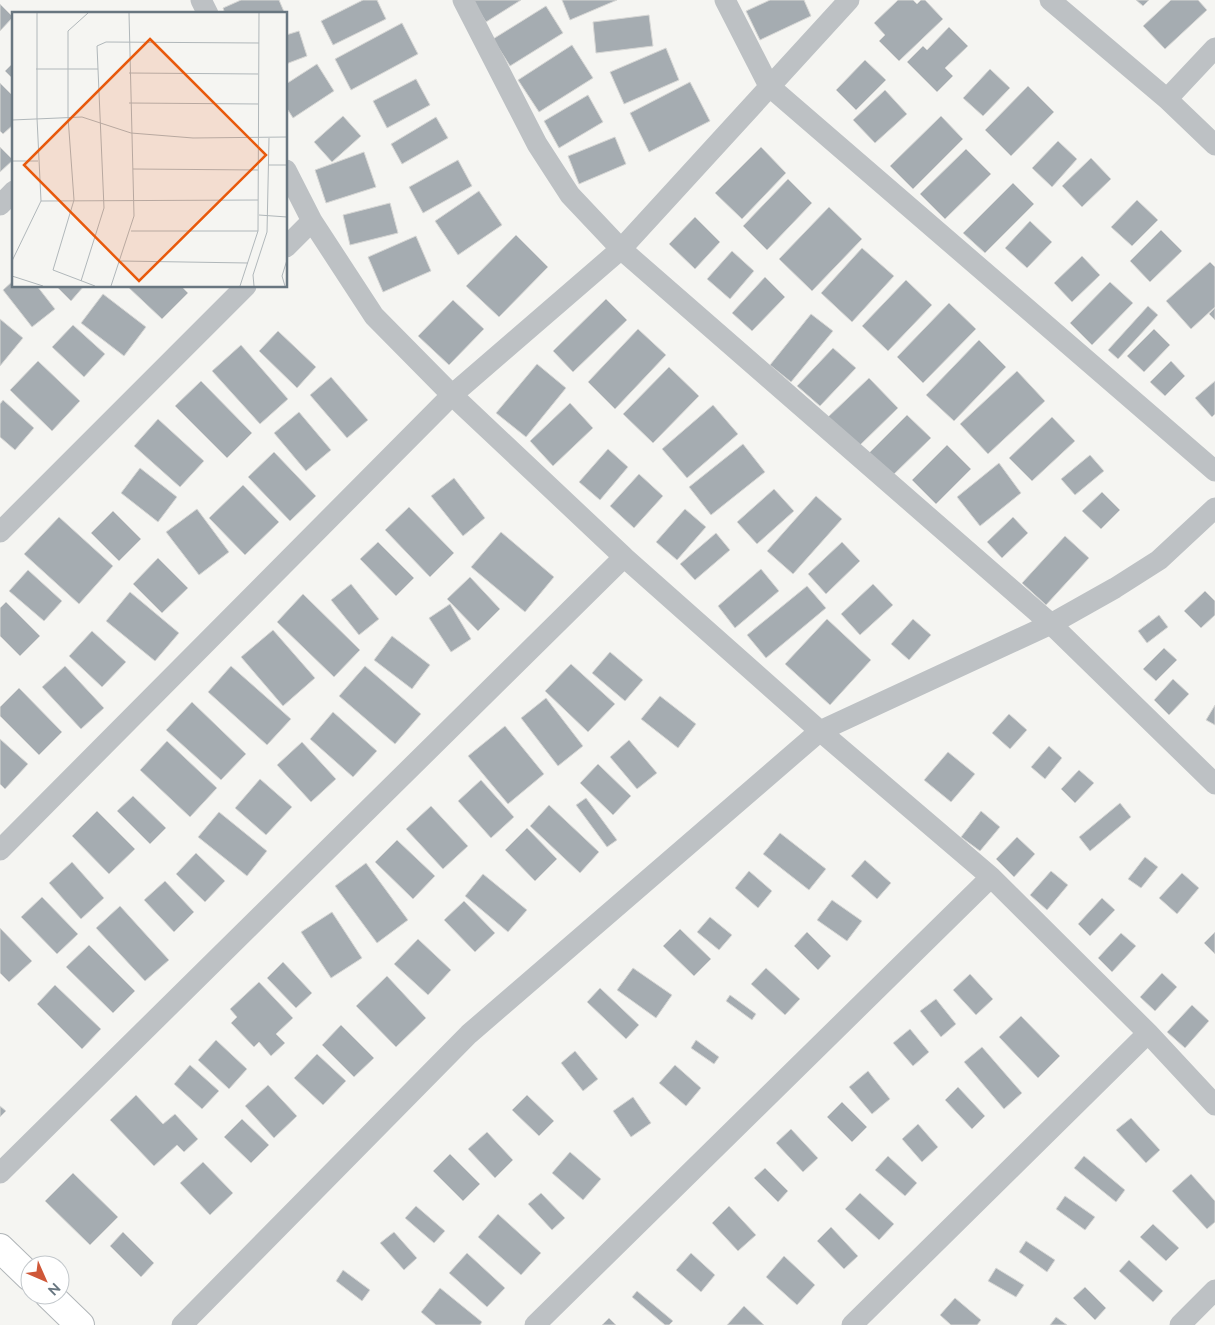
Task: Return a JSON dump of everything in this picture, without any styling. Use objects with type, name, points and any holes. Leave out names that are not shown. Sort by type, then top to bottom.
[{"type":"street","points":[[463,0],[537,144],[570,195],[621,248],[1051,624],[1215,784]]},
{"type":"street","points":[[725,0],[769,86],[1215,471]]},
{"type":"street","points":[[0,850],[452,395],[621,248],[849,0]]},
{"type":"street","points":[[1050,0],[1167,99],[1215,145]]},
{"type":"street","points":[[1167,99],[1215,48]]},
{"type":"street","points":[[288,174],[312,221],[374,316],[452,395],[624,557],[820,731],[992,877],[1148,1033],[1215,1105]]},
{"type":"street","points":[[0,204],[12,193]]},
{"type":"street","points":[[288,245],[312,221]]},
{"type":"street","points":[[0,532],[244,288]]},
{"type":"street","points":[[182,1325],[469,1034],[820,731],[1051,624],[1115,588],[1159,560],[1215,508]]},
{"type":"street","points":[[0,1173],[624,557]]},
{"type":"street","points":[[535,1325],[992,877]]},
{"type":"street","points":[[852,1325],[1148,1033]]},
{"type":"street","points":[[0,1248],[20,1267]]},
{"type":"street","points":[[1180,1325],[1215,1290]]},
{"type":"street","points":[[59,1305],[80,1325]]},
{"type":"building","points":[[241,0],[279,0],[284,12],[224,12],[223,8]]},
{"type":"building","points":[[363,0],[377,0],[386,19],[333,45],[321,21]]},
{"type":"building","points":[[472,0],[521,0],[486,22]]},
{"type":"building","points":[[562,0],[617,0],[570,20]]},
{"type":"building","points":[[770,0],[804,0],[811,16],[760,40],[746,11]]},
{"type":"building","points":[[898,0],[913,0],[917,4],[921,0],[925,0],[943,19],[899,61],[879,41],[885,35],[874,23]]},
{"type":"building","points":[[1136,0],[1149,0],[1143,6]]},
{"type":"building","points":[[1171,0],[1198,0],[1207,10],[1165,49],[1143,26]]},
{"type":"building","points":[[0,4],[12,18],[0,31]]},
{"type":"building","points":[[546,6],[563,33],[510,66],[493,39]]},
{"type":"building","points":[[649,15],[653,46],[596,53],[593,22]]},
{"type":"building","points":[[402,23],[418,54],[351,90],[335,59]]},
{"type":"building","points":[[949,27],[968,46],[945,68],[953,76],[937,92],[907,62],[923,46],[927,50]]},
{"type":"building","points":[[299,31],[307,56],[288,63],[288,34]]},
{"type":"building","points":[[572,45],[593,78],[539,112],[518,80]]},
{"type":"building","points":[[666,48],[679,80],[624,104],[610,72]]},
{"type":"building","points":[[865,60],[886,80],[856,110],[836,90]]},
{"type":"building","points":[[12,64],[12,78],[5,71]]},
{"type":"building","points":[[317,64],[334,91],[293,118],[288,110],[288,83]]},
{"type":"building","points":[[990,69],[1010,88],[983,116],[963,98]]},
{"type":"building","points":[[416,79],[430,105],[387,128],[373,101]]},
{"type":"building","points":[[690,82],[710,121],[649,152],[630,113]]},
{"type":"building","points":[[0,83],[12,95],[12,126],[3,134],[0,131]]},
{"type":"building","points":[[1028,86],[1054,112],[1011,156],[985,130]]},
{"type":"building","points":[[885,90],[907,114],[875,143],[853,120]]},
{"type":"building","points":[[588,95],[603,122],[559,148],[544,121]]},
{"type":"building","points":[[343,116],[361,136],[332,162],[314,142]]},
{"type":"building","points":[[941,116],[963,139],[913,189],[890,166]]},
{"type":"building","points":[[436,117],[448,138],[402,164],[391,144]]},
{"type":"building","points":[[615,137],[626,164],[579,184],[568,156]]},
{"type":"building","points":[[1058,141],[1077,159],[1052,187],[1032,168]]},
{"type":"building","points":[[0,147],[12,161],[0,172]]},
{"type":"building","points":[[761,147],[786,173],[742,219],[715,193]]},
{"type":"building","points":[[966,149],[991,174],[945,219],[920,194]]},
{"type":"building","points":[[364,152],[376,187],[326,203],[315,170]]},
{"type":"building","points":[[1091,158],[1111,179],[1082,207],[1062,186]]},
{"type":"building","points":[[458,160],[472,186],[423,213],[409,187]]},
{"type":"building","points":[[788,179],[812,203],[767,250],[743,226]]},
{"type":"building","points":[[1013,183],[1034,204],[985,253],[963,233]]},
{"type":"building","points":[[479,191],[502,225],[458,255],[435,221]]},
{"type":"building","points":[[1137,200],[1158,220],[1132,246],[1111,227]]},
{"type":"building","points":[[390,203],[398,233],[350,245],[343,215]]},
{"type":"building","points":[[829,207],[862,239],[812,291],[779,259]]},
{"type":"building","points":[[695,217],[720,242],[695,269],[669,244]]},
{"type":"building","points":[[1030,221],[1052,242],[1027,268],[1005,248]]},
{"type":"building","points":[[1161,230],[1182,251],[1150,282],[1130,261]]},
{"type":"building","points":[[516,235],[548,267],[499,317],[466,286]]},
{"type":"building","points":[[416,236],[431,271],[383,292],[368,257]]},
{"type":"building","points":[[862,248],[894,276],[852,322],[821,293]]},
{"type":"building","points":[[732,251],[754,271],[730,299],[707,279]]},
{"type":"building","points":[[1082,256],[1100,275],[1072,302],[1054,283]]},
{"type":"building","points":[[1210,262],[1215,267],[1215,307],[1191,329],[1166,301]]},
{"type":"building","points":[[765,277],[785,297],[752,331],[732,313]]},
{"type":"building","points":[[906,280],[932,305],[888,351],[862,326]]},
{"type":"building","points":[[12,282],[12,288],[39,288],[55,309],[32,327],[3,290]]},
{"type":"building","points":[[1110,282],[1133,303],[1092,345],[1070,323]]},
{"type":"building","points":[[58,288],[82,288],[71,301]]},
{"type":"building","points":[[129,288],[183,288],[188,293],[162,319]]},
{"type":"building","points":[[103,294],[146,327],[124,356],[81,323]]},
{"type":"building","points":[[606,299],[627,320],[573,372],[553,351]]},
{"type":"building","points":[[453,300],[484,329],[449,365],[418,336]]},
{"type":"building","points":[[949,303],[976,329],[923,383],[897,357]]},
{"type":"building","points":[[1148,306],[1158,315],[1118,359],[1108,350]]},
{"type":"building","points":[[1215,308],[1215,320],[1209,314]]},
{"type":"building","points":[[811,314],[833,331],[791,382],[770,365]]},
{"type":"building","points":[[0,319],[23,338],[0,366]]},
{"type":"building","points":[[73,325],[105,354],[84,377],[52,347]]},
{"type":"building","points":[[638,329],[666,355],[615,409],[588,382]]},
{"type":"building","points":[[1154,329],[1170,345],[1144,372],[1127,356]]},
{"type":"building","points":[[278,331],[316,367],[297,388],[259,351]]},
{"type":"building","points":[[979,340],[1006,367],[954,421],[926,395]]},
{"type":"building","points":[[241,345],[288,399],[260,424],[212,371]]},
{"type":"building","points":[[833,348],[856,368],[820,406],[797,386]]},
{"type":"building","points":[[38,361],[80,401],[52,431],[10,390]]},
{"type":"building","points":[[1171,361],[1185,376],[1165,396],[1150,382]]},
{"type":"building","points":[[537,364],[566,388],[526,437],[496,413]]},
{"type":"building","points":[[669,367],[699,396],[653,443],[623,414]]},
{"type":"building","points":[[1017,371],[1045,401],[988,454],[960,424]]},
{"type":"building","points":[[331,377],[368,420],[347,438],[310,395]]},
{"type":"building","points":[[869,378],[898,408],[858,447],[828,417]]},
{"type":"building","points":[[201,381],[252,433],[227,458],[175,406]]},
{"type":"building","points":[[1215,381],[1215,414],[1212,417],[1195,398]]},
{"type":"building","points":[[3,400],[34,428],[15,450],[0,437],[0,404]]},
{"type":"building","points":[[570,403],[593,428],[553,466],[530,441]]},
{"type":"building","points":[[713,405],[738,434],[687,478],[662,449]]},
{"type":"building","points":[[299,412],[331,450],[306,471],[274,433]]},
{"type":"building","points":[[907,415],[931,438],[890,478],[867,455]]},
{"type":"building","points":[[1052,417],[1075,441],[1032,481],[1009,458]]},
{"type":"building","points":[[158,419],[204,461],[180,487],[134,446]]},
{"type":"building","points":[[743,444],[765,472],[711,515],[689,487]]},
{"type":"building","points":[[947,445],[971,469],[936,504],[912,480]]},
{"type":"building","points":[[608,449],[628,467],[600,500],[579,482]]},
{"type":"building","points":[[274,452],[316,496],[290,521],[248,477]]},
{"type":"building","points":[[1090,455],[1104,471],[1075,495],[1061,479]]},
{"type":"building","points":[[999,463],[1021,493],[980,526],[957,497]]},
{"type":"building","points":[[140,468],[177,497],[158,522],[121,493]]},
{"type":"building","points":[[639,474],[663,496],[634,528],[610,506]]},
{"type":"building","points":[[454,478],[485,518],[463,536],[431,496]]},
{"type":"building","points":[[243,485],[279,522],[245,555],[209,518]]},
{"type":"building","points":[[774,489],[794,511],[757,544],[737,522]]},
{"type":"building","points":[[1102,492],[1120,510],[1101,529],[1082,511]]},
{"type":"building","points":[[816,496],[842,519],[793,574],[767,551]]},
{"type":"building","points":[[409,507],[454,553],[430,577],[385,530]]},
{"type":"building","points":[[197,509],[229,552],[199,575],[166,532]]},
{"type":"building","points":[[685,509],[706,527],[677,560],[656,542]]},
{"type":"building","points":[[113,511],[141,539],[119,561],[91,533]]},
{"type":"building","points":[[59,517],[113,566],[79,604],[24,554]]},
{"type":"building","points":[[1013,517],[1028,533],[1002,558],[987,542]]},
{"type":"building","points":[[501,532],[554,577],[525,612],[471,567]]},
{"type":"building","points":[[716,533],[730,550],[695,580],[680,564]]},
{"type":"building","points":[[1065,536],[1089,558],[1046,605],[1022,583]]},
{"type":"building","points":[[378,542],[414,578],[396,596],[360,559]]},
{"type":"building","points":[[842,542],[860,561],[826,594],[808,574]]},
{"type":"building","points":[[158,558],[188,588],[162,613],[133,584]]},
{"type":"building","points":[[761,569],[779,591],[735,628],[718,606]]},
{"type":"building","points":[[28,570],[62,601],[44,621],[9,591]]},
{"type":"building","points":[[470,577],[500,609],[478,631],[447,599]]},
{"type":"building","points":[[351,584],[379,619],[359,635],[331,600]]},
{"type":"building","points":[[873,584],[893,605],[860,635],[841,614]]},
{"type":"building","points":[[807,586],[826,608],[766,658],[747,635]]},
{"type":"building","points":[[1205,591],[1215,601],[1215,615],[1201,628],[1184,611]]},
{"type":"building","points":[[130,592],[179,633],[155,661],[106,621]]},
{"type":"building","points":[[303,594],[360,650],[334,677],[277,622]]},
{"type":"building","points":[[6,602],[40,636],[20,656],[0,636],[0,608]]},
{"type":"building","points":[[450,604],[471,639],[451,652],[429,618]]},
{"type":"building","points":[[1159,615],[1168,627],[1147,643],[1138,631]]},
{"type":"building","points":[[827,619],[871,660],[830,705],[785,664]]},
{"type":"building","points":[[913,619],[931,635],[909,660],[891,644]]},
{"type":"building","points":[[273,630],[315,678],[283,706],[241,657]]},
{"type":"building","points":[[92,631],[126,662],[102,687],[69,656]]},
{"type":"building","points":[[392,636],[430,665],[412,689],[374,660]]},
{"type":"building","points":[[1164,648],[1177,660],[1156,681],[1143,669]]},
{"type":"building","points":[[610,652],[643,680],[625,701],[592,673]]},
{"type":"building","points":[[571,664],[615,704],[588,732],[545,691]]},
{"type":"building","points":[[65,666],[104,708],[81,729],[42,687]]},
{"type":"building","points":[[231,666],[291,719],[267,745],[208,692]]},
{"type":"building","points":[[365,666],[421,714],[395,744],[339,696]]},
{"type":"building","points":[[1173,679],[1189,694],[1169,715],[1154,700]]},
{"type":"building","points":[[19,688],[62,732],[39,755],[0,716],[0,707]]},
{"type":"building","points":[[660,696],[696,724],[678,748],[641,719]]},
{"type":"building","points":[[546,698],[583,746],[558,766],[521,718]]},
{"type":"building","points":[[192,702],[246,754],[221,780],[166,730]]},
{"type":"building","points":[[1215,705],[1215,725],[1206,720]]},
{"type":"building","points":[[333,712],[377,751],[353,777],[310,739]]},
{"type":"building","points":[[1009,714],[1027,730],[1010,749],[992,733]]},
{"type":"building","points":[[505,726],[544,774],[508,804],[468,756]]},
{"type":"building","points":[[0,739],[28,764],[5,789],[0,784]]},
{"type":"building","points":[[629,740],[657,773],[637,789],[610,757]]},
{"type":"building","points":[[167,741],[217,788],[190,817],[140,770]]},
{"type":"building","points":[[302,742],[336,779],[311,802],[277,765]]},
{"type":"building","points":[[1049,746],[1062,758],[1045,779],[1031,767]]},
{"type":"building","points":[[948,752],[975,774],[951,802],[924,780]]},
{"type":"building","points":[[598,764],[631,796],[613,815],[580,783]]},
{"type":"building","points":[[1079,770],[1094,783],[1075,803],[1061,789]]},
{"type":"building","points":[[260,779],[292,807],[266,835],[235,808]]},
{"type":"building","points":[[481,780],[514,817],[491,838],[458,801]]},
{"type":"building","points":[[133,796],[166,828],[150,844],[117,811]]},
{"type":"building","points":[[586,798],[617,840],[607,847],[576,805]]},
{"type":"building","points":[[1120,803],[1131,817],[1090,851],[1079,837]]},
{"type":"building","points":[[549,805],[599,852],[580,873],[530,826]]},
{"type":"building","points":[[431,806],[468,846],[443,869],[406,829]]},
{"type":"building","points":[[97,811],[135,849],[109,874],[72,836]]},
{"type":"building","points":[[981,811],[1000,827],[980,851],[961,837]]},
{"type":"building","points":[[219,812],[267,851],[247,876],[198,837]]},
{"type":"building","points":[[527,828],[557,859],[535,881],[505,850]]},
{"type":"building","points":[[780,833],[826,869],[809,890],[763,854]]},
{"type":"building","points":[[1017,837],[1035,854],[1014,877],[996,859]]},
{"type":"building","points":[[397,840],[435,876],[413,899],[375,862]]},
{"type":"building","points":[[196,853],[225,881],[205,902],[176,874]]},
{"type":"building","points":[[1145,857],[1158,867],[1141,888],[1128,879]]},
{"type":"building","points":[[865,860],[891,883],[877,899],[851,876]]},
{"type":"building","points":[[72,862],[104,898],[81,919],[49,883]]},
{"type":"building","points":[[366,863],[408,920],[377,943],[335,886]]},
{"type":"building","points":[[749,871],[772,891],[758,908],[735,888]]},
{"type":"building","points":[[1051,871],[1068,885],[1047,910],[1030,895]]},
{"type":"building","points":[[1182,873],[1199,888],[1177,914],[1159,898]]},
{"type":"building","points":[[483,874],[527,910],[508,932],[465,896]]},
{"type":"building","points":[[165,881],[194,912],[174,932],[144,900]]},
{"type":"building","points":[[42,897],[78,934],[57,954],[21,917]]},
{"type":"building","points":[[1102,898],[1115,910],[1090,936],[1078,924]]},
{"type":"building","points":[[832,900],[862,921],[847,941],[817,920]]},
{"type":"building","points":[[464,901],[495,933],[475,952],[444,920]]},
{"type":"building","points":[[120,906],[169,960],[145,981],[96,928]]},
{"type":"building","points":[[332,912],[362,958],[331,978],[301,932]]},
{"type":"building","points":[[710,917],[732,935],[719,950],[697,932]]},
{"type":"building","points":[[0,928],[32,961],[9,982],[0,973]]},
{"type":"building","points":[[680,929],[711,959],[694,976],[663,946]]},
{"type":"building","points":[[807,932],[831,956],[818,970],[794,946]]},
{"type":"building","points":[[1215,932],[1215,954],[1204,943]]},
{"type":"building","points":[[1121,933],[1136,946],[1112,972],[1098,958]]},
{"type":"building","points":[[418,939],[451,970],[428,995],[394,964]]},
{"type":"building","points":[[89,945],[135,991],[113,1013],[66,967]]},
{"type":"building","points":[[283,962],[312,993],[296,1008],[267,978]]},
{"type":"building","points":[[633,968],[672,995],[656,1018],[617,990]]},
{"type":"building","points":[[766,968],[800,999],[785,1015],[751,984]]},
{"type":"building","points":[[1162,973],[1177,987],[1155,1011],[1140,997]]},
{"type":"building","points":[[970,974],[993,999],[976,1015],[953,990]]},
{"type":"building","points":[[387,976],[426,1018],[396,1047],[356,1006]]},
{"type":"building","points":[[259,982],[293,1018],[276,1034],[285,1043],[271,1056],[259,1042],[254,1047],[231,1023],[237,1017],[230,1009]]},
{"type":"building","points":[[55,985],[101,1029],[82,1049],[37,1004]]},
{"type":"building","points":[[600,988],[639,1025],[626,1039],[587,1002]]},
{"type":"building","points":[[730,995],[756,1014],[752,1020],[726,1001]]},
{"type":"building","points":[[936,999],[956,1024],[941,1037],[920,1011]]},
{"type":"building","points":[[1192,1005],[1209,1021],[1185,1048],[1167,1032]]},
{"type":"building","points":[[1021,1016],[1060,1056],[1038,1078],[999,1037]]},
{"type":"building","points":[[341,1025],[374,1058],[354,1077],[322,1045]]},
{"type":"building","points":[[910,1029],[929,1052],[913,1066],[893,1043]]},
{"type":"building","points":[[216,1040],[247,1069],[229,1089],[198,1060]]},
{"type":"building","points":[[696,1040],[719,1057],[714,1064],[691,1048]]},
{"type":"building","points":[[982,1047],[1022,1093],[1004,1109],[964,1062]]},
{"type":"building","points":[[575,1051],[598,1079],[583,1091],[561,1063]]},
{"type":"building","points":[[317,1054],[346,1081],[323,1105],[294,1078]]},
{"type":"building","points":[[190,1065],[219,1091],[202,1109],[174,1084]]},
{"type":"building","points":[[675,1065],[701,1088],[686,1106],[659,1083]]},
{"type":"building","points":[[868,1071],[890,1099],[872,1114],[849,1087]]},
{"type":"building","points":[[268,1085],[297,1116],[274,1138],[245,1106]]},
{"type":"building","points":[[958,1087],[985,1116],[972,1129],[945,1100]]},
{"type":"building","points":[[136,1095],[163,1124],[175,1114],[198,1139],[184,1152],[177,1145],[154,1166],[110,1120]]},
{"type":"building","points":[[527,1095],[554,1121],[539,1136],[512,1110]]},
{"type":"building","points":[[633,1097],[651,1123],[631,1137],[613,1111]]},
{"type":"building","points":[[842,1102],[867,1127],[852,1142],[827,1117]]},
{"type":"building","points":[[0,1106],[6,1111],[0,1117]]},
{"type":"building","points":[[1131,1118],[1160,1150],[1146,1163],[1116,1130]]},
{"type":"building","points":[[242,1119],[269,1145],[251,1163],[224,1137]]},
{"type":"building","points":[[918,1124],[938,1147],[922,1162],[902,1139]]},
{"type":"building","points":[[791,1129],[818,1158],[803,1172],[776,1143]]},
{"type":"building","points":[[487,1132],[513,1160],[495,1178],[468,1149]]},
{"type":"building","points":[[570,1152],[601,1179],[583,1200],[552,1173]]},
{"type":"building","points":[[450,1154],[480,1184],[463,1201],[433,1171]]},
{"type":"building","points":[[888,1156],[917,1183],[905,1196],[875,1170]]},
{"type":"building","points":[[1084,1156],[1125,1190],[1116,1202],[1074,1168]]},
{"type":"building","points":[[203,1162],[233,1193],[210,1215],[180,1183]]},
{"type":"building","points":[[765,1168],[788,1191],[778,1202],[754,1178]]},
{"type":"building","points":[[73,1173],[118,1217],[90,1245],[45,1201]]},
{"type":"building","points":[[1191,1174],[1215,1201],[1215,1222],[1207,1229],[1172,1191]]},
{"type":"building","points":[[541,1193],[565,1218],[552,1230],[528,1204]]},
{"type":"building","points":[[860,1193],[894,1224],[879,1240],[845,1209]]},
{"type":"building","points":[[1065,1196],[1095,1217],[1085,1230],[1056,1209]]},
{"type":"building","points":[[416,1206],[445,1231],[434,1243],[405,1218]]},
{"type":"building","points":[[729,1206],[756,1235],[738,1251],[712,1223]]},
{"type":"building","points":[[498,1214],[541,1253],[521,1275],[478,1237]]},
{"type":"building","points":[[1153,1224],[1179,1248],[1166,1261],[1140,1237]]},
{"type":"building","points":[[831,1227],[858,1256],[844,1269],[817,1241]]},
{"type":"building","points":[[123,1232],[154,1263],[141,1277],[110,1246]]},
{"type":"building","points":[[394,1232],[417,1258],[404,1270],[380,1243]]},
{"type":"building","points":[[1026,1241],[1055,1260],[1047,1272],[1019,1252]]},
{"type":"building","points":[[467,1253],[505,1288],[487,1307],[449,1273]]},
{"type":"building","points":[[691,1253],[715,1275],[701,1292],[676,1270]]},
{"type":"building","points":[[784,1256],[815,1285],[797,1305],[766,1277]]},
{"type":"building","points":[[1129,1260],[1163,1291],[1153,1302],[1119,1271]]},
{"type":"building","points":[[996,1268],[1024,1285],[1016,1297],[988,1281]]},
{"type":"building","points":[[343,1270],[370,1290],[362,1301],[336,1281]]},
{"type":"building","points":[[1085,1287],[1106,1308],[1095,1320],[1073,1298]]},
{"type":"building","points":[[440,1288],[482,1322],[480,1325],[436,1325],[421,1312]]},
{"type":"building","points":[[637,1291],[673,1321],[669,1325],[665,1325],[632,1297]]},
{"type":"building","points":[[955,1298],[981,1320],[977,1325],[951,1325],[940,1315]]},
{"type":"building","points":[[744,1306],[764,1325],[727,1325]]},
{"type":"building","points":[[1056,1317],[1067,1325],[1050,1325]]},
{"type":"building","points":[[609,1318],[616,1325],[602,1325]]}]
